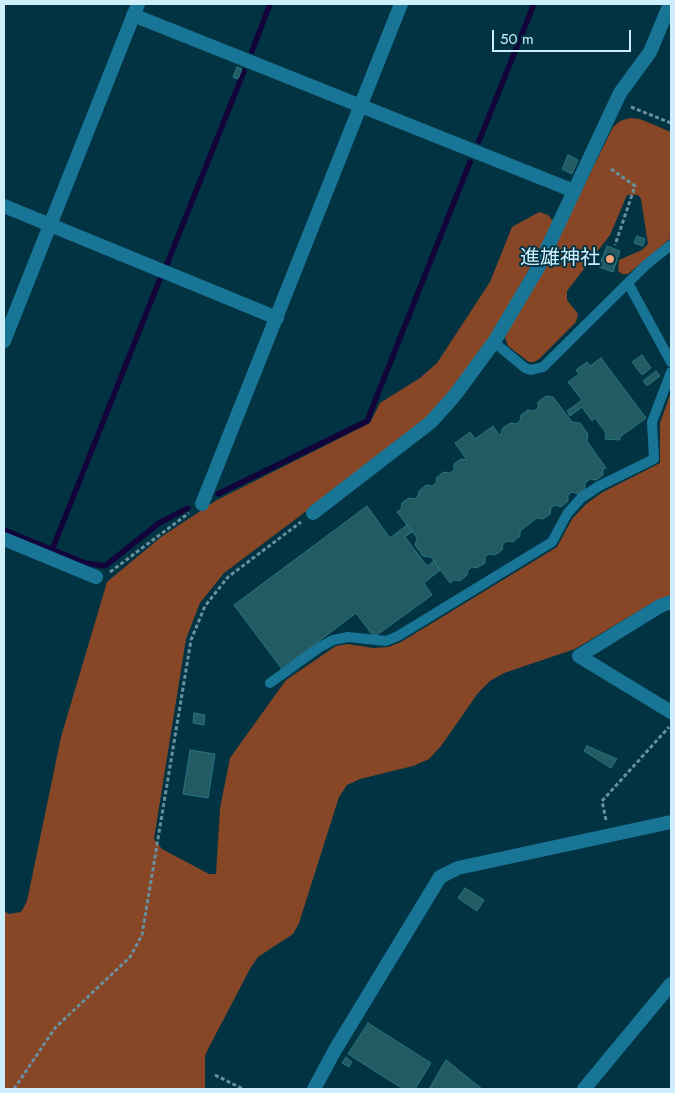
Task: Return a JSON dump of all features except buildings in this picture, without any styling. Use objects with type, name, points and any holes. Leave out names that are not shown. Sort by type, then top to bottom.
[{"type":"street","points":[[202,504],[401,4]]},
{"type":"street","points":[[313,513],[431,422],[449,402],[494,342],[538,268],[616,101],[650,52],[670,4]]},
{"type":"street","points":[[4,341],[135,9],[360,106],[574,191]]},
{"type":"street","points":[[4,206],[277,318]]},
{"type":"street","points":[[4,539],[96,577]]},
{"type":"street","points":[[671,602],[660,606],[579,656],[671,712]]},
{"type":"street","points":[[314,1089],[335,1050],[440,877],[458,868],[671,822]]},
{"type":"street","points":[[584,1089],[671,984]]},
{"type":"lane","points":[[494,342],[525,368],[537,370],[543,367],[628,283],[671,245]]},
{"type":"lane","points":[[628,283],[671,362]]},
{"type":"lane","points":[[270,683],[320,646],[333,640],[348,637],[386,640],[398,636],[552,542],[567,514],[581,498],[599,486],[654,459],[652,422],[671,372]]},
{"type":"path","points":[[616,101],[671,123]]},
{"type":"path","points":[[612,169],[635,186],[615,245]]},
{"type":"path","points":[[96,577],[104,577],[158,534],[202,504]]},
{"type":"path","points":[[14,1089],[55,1028],[130,957],[139,941],[191,640],[204,606],[228,577],[313,513]]},
{"type":"path","points":[[608,828],[602,801],[671,724]]},
{"type":"path","points":[[215,1075],[243,1089]]},
{"type":"shaded area","points":[[630,118],[640,119],[671,132],[671,238],[628,274],[622,274],[618,271],[619,260],[642,250],[648,244],[641,199],[638,195],[627,195],[610,235],[567,291],[567,300],[578,314],[576,322],[539,359],[529,362],[508,346],[505,337],[547,261],[613,127],[620,121]]},
{"type":"shaded area","points":[[539,212],[548,215],[553,221],[537,256],[489,339],[440,406],[414,430],[224,573],[200,603],[186,639],[154,839],[162,849],[209,874],[216,874],[220,808],[230,758],[286,680],[336,646],[348,644],[373,648],[388,647],[401,642],[557,547],[572,519],[586,504],[603,492],[660,463],[660,423],[671,392],[671,595],[657,600],[575,649],[504,673],[490,681],[478,693],[441,746],[429,759],[413,766],[360,779],[347,785],[339,797],[299,923],[293,934],[258,957],[251,967],[205,1056],[205,1089],[4,1089],[4,911],[9,914],[21,912],[27,901],[61,737],[107,582],[161,537],[217,500],[370,423],[380,403],[420,378],[437,363],[490,282],[512,227]]},
{"type":"waterway","points":[[252,51],[270,4]]},
{"type":"waterway","points":[[479,141],[534,4]]},
{"type":"waterway","points":[[167,264],[244,71]]},
{"type":"waterway","points":[[218,494],[367,421],[470,162]]},
{"type":"waterway","points":[[52,550],[160,279]]},
{"type":"waterway","points":[[4,530],[85,563],[105,566],[159,523],[188,508]]},
{"type":"place","name":"進雄神社","points":[[610,259]]}]
